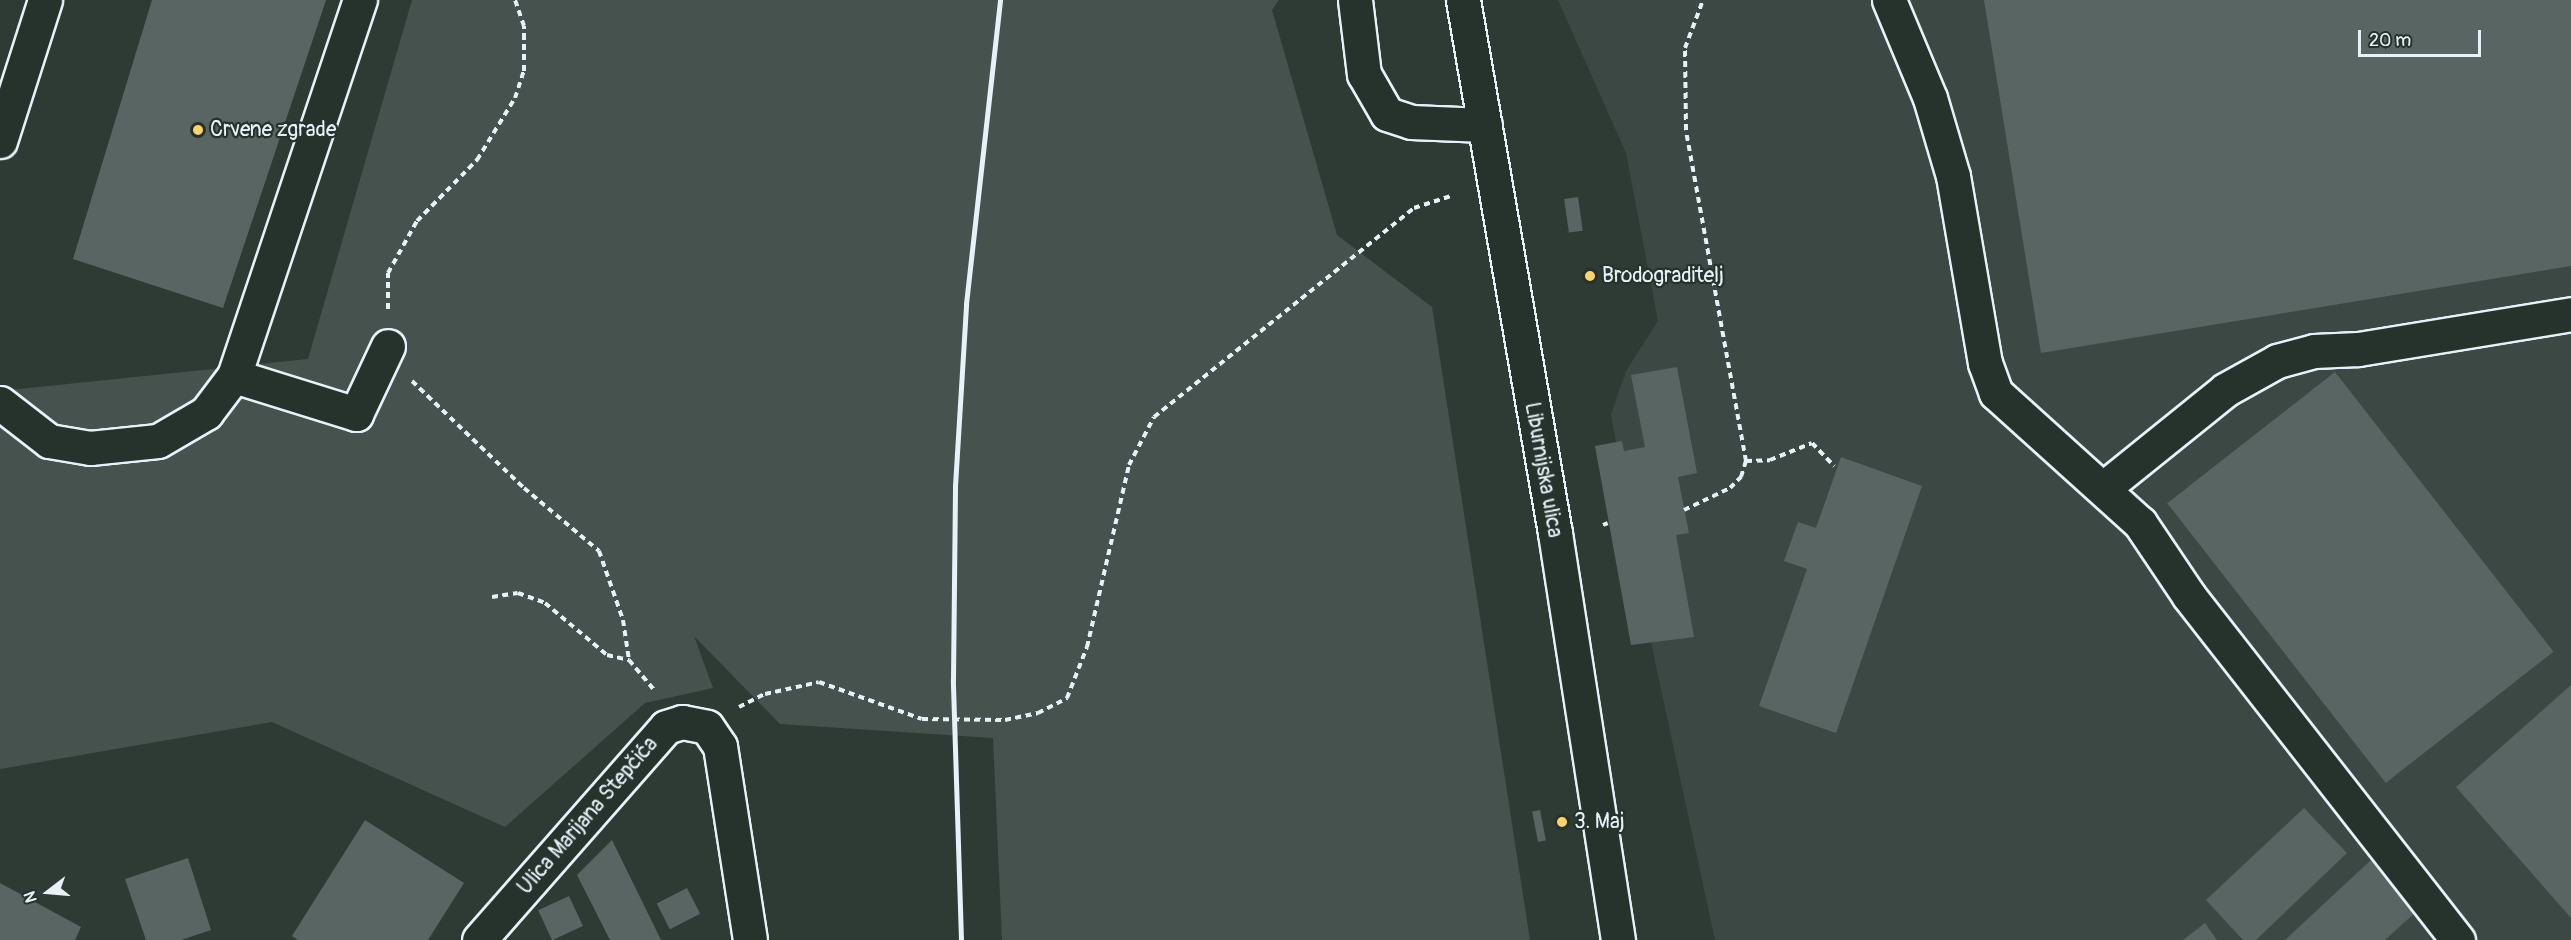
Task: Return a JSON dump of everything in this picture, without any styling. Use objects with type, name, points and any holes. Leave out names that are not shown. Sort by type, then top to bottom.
[{"type":"street","points":[[0,141],[45,0]]},
{"type":"street","points":[[0,403],[50,441],[90,448],[158,441],[206,413],[234,376],[360,0]]},
{"type":"street","points":[[1355,0],[1366,81],[1387,114],[1411,122],[1485,125]]},
{"type":"street","name":"Liburnijska ulica","points":[[1463,0],[1618,940]]},
{"type":"street","points":[[1889,0],[1930,98],[1953,176],[1985,363],[1996,393],[2012,412],[2105,487],[2140,523],[2189,596],[2458,940]]},
{"type":"street","points":[[2105,487],[2224,390],[2277,362],[2314,351],[2358,349],[2571,314]]},
{"type":"street","points":[[234,376],[356,414],[388,346]]},
{"type":"street","name":"Ulica Marijana Stepčića","points":[[479,940],[666,727],[682,722],[707,727],[720,746],[750,940]]},
{"type":"path","points":[[516,0],[524,26],[524,71],[515,98],[477,160],[417,221],[388,273],[388,346],[408,378],[524,488],[599,551],[623,620],[628,660],[641,680],[657,692]]},
{"type":"path","points":[[1684,510],[1730,488],[1741,477],[1746,461],[1686,130],[1685,48],[1702,0]]},
{"type":"path","points":[[735,710],[765,694],[819,682],[922,719],[1005,720],[1038,713],[1067,698],[1087,647],[1129,465],[1154,417],[1414,207],[1450,196]]},
{"type":"path","points":[[1746,461],[1770,460],[1812,443],[1834,466]]},
{"type":"path","points":[[492,597],[518,593],[545,603],[607,654],[628,660]]},
{"type":"shaded area","points":[[412,0],[1279,0],[1272,10],[1337,235],[1432,307],[1530,940],[1002,940],[993,738],[780,724],[694,636],[713,688],[645,703],[505,827],[272,722],[0,769],[0,391],[308,359]]},
{"type":"shaded area","points":[[1558,0],[2571,0],[2571,940],[1715,940],[1654,657],[1611,414],[1626,371],[1658,321],[1626,153]]},
{"type":"building","name":"Crvene zgrade","points":[[152,0],[326,0],[223,308],[73,259]]},
{"type":"building","points":[[1984,0],[2571,0],[2571,266],[2041,353]]},
{"type":"building","points":[[1578,197],[1583,231],[1569,233],[1564,199]]},
{"type":"building","points":[[1677,367],[1697,473],[1678,477],[1689,533],[1676,535],[1694,637],[1631,645],[1595,446],[1622,441],[1624,451],[1645,447],[1631,375]]},
{"type":"building","points":[[2335,372],[2554,652],[2386,783],[2167,503]]},
{"type":"building","points":[[1841,457],[1922,486],[1836,733],[1759,706],[1807,569],[1784,561],[1798,522],[1816,528]]},
{"type":"building","points":[[2571,685],[2571,918],[2456,787]]},
{"type":"building","points":[[2304,808],[2347,853],[2256,940],[2243,940],[2206,900]]},
{"type":"building","points":[[1540,810],[1546,840],[1538,842],[1532,812]]},
{"type":"building","points":[[365,820],[464,883],[428,940],[298,940],[292,936]]},
{"type":"building","points":[[612,840],[661,940],[610,940],[577,875]]},
{"type":"building","points":[[188,858],[211,930],[181,940],[146,940],[125,879]]},
{"type":"building","points":[[2371,860],[2418,910],[2385,940],[2285,940]]},
{"type":"building","points":[[0,883],[81,927],[75,940],[0,940]]},
{"type":"building","points":[[687,888],[700,914],[670,929],[657,903]]},
{"type":"building","points":[[569,896],[583,926],[552,940],[538,910]]},
{"type":"building","points":[[2205,923],[2217,940],[2183,940]]},
{"type":"railway","points":[[961,940],[953,680],[955,486],[966,304],[1000,0]]},
{"type":"place","name":"Crvene zgrade","points":[[198,130]]},
{"type":"place","name":"Brodograditelj","points":[[1590,276]]},
{"type":"place","name":"3. Maj","points":[[1562,822]]}]
